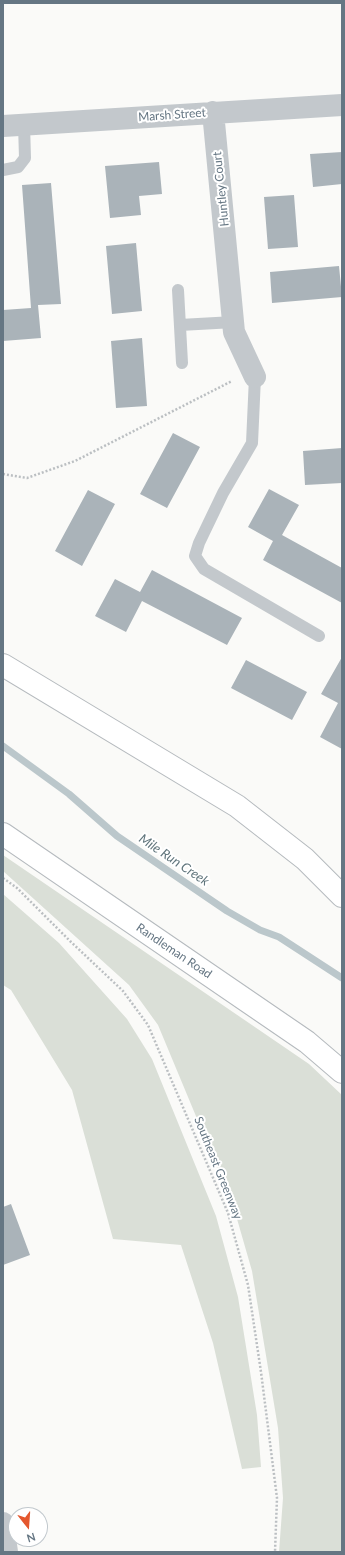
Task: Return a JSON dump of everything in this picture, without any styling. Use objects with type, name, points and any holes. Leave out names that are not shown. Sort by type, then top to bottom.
[{"type":"main road","points":[[3,665],[237,806],[305,859],[342,896]]},
{"type":"main road","name":"Randleman Road","points":[[3,834],[307,1042],[342,1072]]},
{"type":"street","name":"Marsh Street","points":[[3,126],[342,105]]},
{"type":"street","name":"Huntley Court","points":[[213,112],[234,327],[254,374]]},
{"type":"street","points":[[3,1523],[7,1552]]},
{"type":"lane","points":[[3,170],[18,167],[24,158],[24,124]]},
{"type":"lane","points":[[178,290],[182,363]]},
{"type":"lane","points":[[180,325],[234,327]]},
{"type":"lane","points":[[254,374],[252,443],[224,493],[199,543],[195,556],[204,570],[319,636]]},
{"type":"path","points":[[3,474],[27,478],[75,461],[254,374]]},
{"type":"path","name":"Southeast Greenway","points":[[3,878],[17,888],[123,991],[148,1025],[228,1213],[248,1285],[261,1372],[277,1498],[275,1552]]},
{"type":"shaded area","points":[[3,855],[309,1064],[342,1095],[342,1552],[279,1552],[283,1498],[278,1428],[252,1271],[233,1205],[158,1025],[129,985],[3,871]]},
{"type":"shaded area","points":[[3,894],[59,943],[127,1019],[152,1059],[216,1216],[238,1297],[257,1415],[261,1467],[242,1469],[213,1343],[181,1245],[113,1239],[72,1090],[11,990],[3,985]]},
{"type":"building","points":[[342,152],[342,184],[313,187],[310,154]]},
{"type":"building","points":[[159,162],[162,194],[139,196],[141,215],[110,218],[105,166]]},
{"type":"building","points":[[51,183],[61,304],[38,305],[41,338],[3,341],[3,310],[31,308],[22,185]]},
{"type":"building","points":[[294,195],[298,247],[268,249],[264,197]]},
{"type":"building","points":[[136,243],[142,311],[112,314],[106,246]]},
{"type":"building","points":[[339,266],[342,297],[272,303],[270,272]]},
{"type":"building","points":[[142,338],[147,406],[116,408],[111,341]]},
{"type":"building","points":[[173,433],[200,447],[167,508],[140,494]]},
{"type":"building","points":[[342,448],[342,483],[305,485],[303,451]]},
{"type":"building","points":[[269,489],[299,505],[282,535],[342,568],[342,603],[263,560],[273,541],[248,527]]},
{"type":"building","points":[[88,490],[115,504],[82,566],[55,551]]},
{"type":"building","points":[[152,570],[242,618],[227,645],[142,601],[126,632],[95,616],[115,579],[140,592]]},
{"type":"building","points":[[342,657],[342,749],[320,737],[338,703],[321,694]]},
{"type":"building","points":[[246,660],[307,692],[292,720],[231,688]]},
{"type":"building","points":[[11,1204],[30,1255],[3,1265],[3,1207]]},
{"type":"waterway","name":"Mile Run Creek","points":[[3,746],[69,794],[117,836],[227,911],[260,930],[279,937],[342,978]]}]
